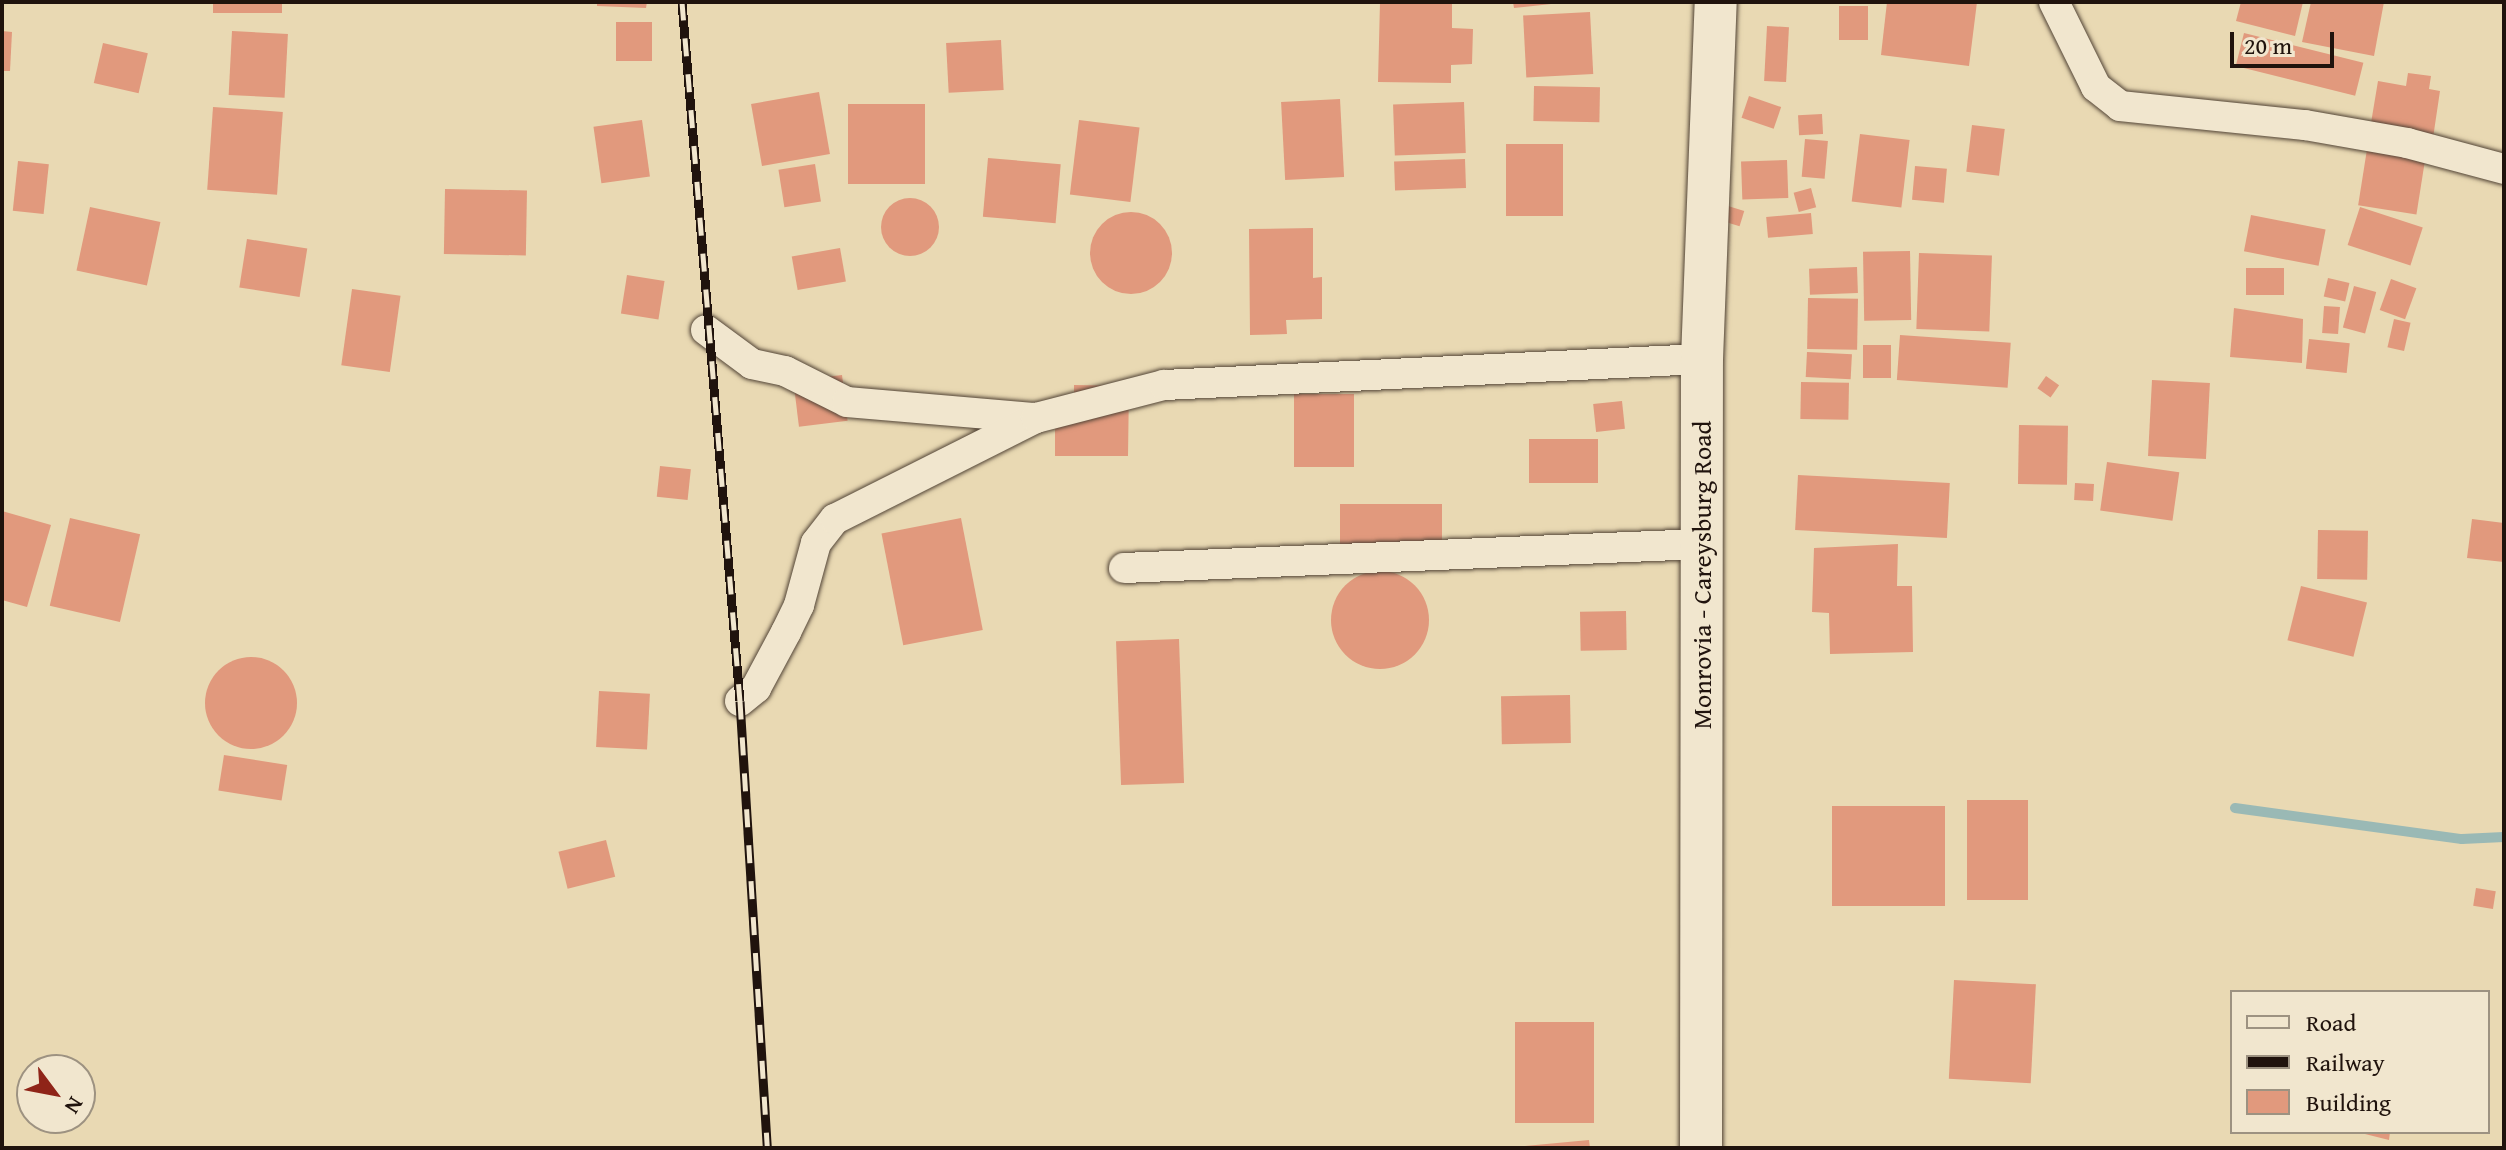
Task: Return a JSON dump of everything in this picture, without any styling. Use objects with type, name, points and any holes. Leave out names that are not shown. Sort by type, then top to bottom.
[{"type":"main road","name":"Monrovia - Careysburg Road","points":[[1701,1148],[1702,359],[1716,2]]},
{"type":"street","points":[[2054,2],[2096,87],[2120,106],[2319,128],[2407,143],[2504,169]]},
{"type":"street","points":[[706,330],[752,364],[785,371],[847,402],[1036,418]]},
{"type":"street","points":[[740,701],[756,688],[786,632],[806,584],[816,543],[835,519],[1036,418],[1164,385],[1702,359]]},
{"type":"street","points":[[1124,568],[1702,544]]},
{"type":"building","points":[[213,2],[282,2],[282,13],[213,13]]},
{"type":"building","points":[[597,2],[647,2],[646,8],[597,6]]},
{"type":"building","points":[[1380,2],[1452,2],[1452,28],[1473,29],[1472,64],[1451,65],[1451,83],[1378,82]]},
{"type":"building","points":[[1513,2],[1551,2],[1551,4],[1514,8]]},
{"type":"building","points":[[1887,2],[1977,2],[1969,66],[1881,55]]},
{"type":"building","points":[[2241,2],[2303,2],[2295,36],[2236,21]]},
{"type":"building","points":[[2311,2],[2384,2],[2374,56],[2302,42]]},
{"type":"building","points":[[1839,6],[1868,6],[1868,40],[1839,40]]},
{"type":"building","points":[[1590,12],[1593,74],[1526,77],[1523,16]]},
{"type":"building","points":[[616,22],[652,22],[652,61],[616,61]]},
{"type":"building","points":[[1767,26],[1789,27],[1786,82],[1764,81]]},
{"type":"building","points":[[2,31],[12,32],[10,71],[2,71]]},
{"type":"building","points":[[232,31],[288,34],[285,98],[229,95]]},
{"type":"building","points":[[2244,33],[2363,63],[2355,96],[2236,66]]},
{"type":"building","points":[[1001,40],[1004,90],[949,93],[946,43]]},
{"type":"building","points":[[103,43],[148,53],[139,93],[94,83]]},
{"type":"building","points":[[2408,73],[2431,76],[2429,89],[2440,91],[2433,138],[2370,129],[2378,81],[2406,86]]},
{"type":"building","points":[[1534,86],[1600,87],[1599,122],[1533,121]]},
{"type":"building","points":[[819,92],[830,154],[762,166],[751,104]]},
{"type":"building","points":[[1749,96],[1781,107],[1774,129],[1742,118]]},
{"type":"building","points":[[1340,99],[1344,177],[1285,180],[1281,102]]},
{"type":"building","points":[[1464,102],[1466,153],[1395,155],[1393,104]]},
{"type":"building","points":[[848,104],[925,104],[925,184],[848,184]]},
{"type":"building","points":[[213,107],[283,112],[277,195],[207,190]]},
{"type":"building","points":[[1822,114],[1823,134],[1799,135],[1798,115]]},
{"type":"building","points":[[642,120],[650,176],[601,183],[593,127]]},
{"type":"building","points":[[1079,120],[1140,127],[1130,202],[1070,194]]},
{"type":"building","points":[[1972,125],[2005,129],[1999,176],[1966,172]]},
{"type":"building","points":[[1860,134],[1910,140],[1901,208],[1852,201]]},
{"type":"building","points":[[1805,139],[1828,141],[1825,179],[1802,177]]},
{"type":"building","points":[[2368,143],[2426,152],[2416,214],[2358,205]]},
{"type":"building","points":[[1506,144],[1563,144],[1563,216],[1506,216]]},
{"type":"building","points":[[988,158],[1061,164],[1056,223],[983,217]]},
{"type":"building","points":[[1465,159],[1466,188],[1395,190],[1394,161]]},
{"type":"building","points":[[1787,160],[1788,198],[1742,200],[1741,162]]},
{"type":"building","points":[[18,161],[49,164],[44,214],[13,211]]},
{"type":"building","points":[[815,164],[821,202],[784,207],[778,170]]},
{"type":"building","points":[[1915,166],[1947,169],[1944,203],[1912,200]]},
{"type":"building","points":[[1811,188],[1816,207],[1799,212],[1794,193]]},
{"type":"building","points":[[445,189],[527,190],[526,255],[444,254]]},
{"type":"building","points":[[910,198],[930,207],[939,227],[930,247],[910,256],[890,247],[881,227],[890,207]]},
{"type":"building","points":[[1728,206],[1744,211],[1740,226],[1723,221]]},
{"type":"building","points":[[90,207],[160,222],[147,286],[76,271]]},
{"type":"building","points":[[2360,207],[2423,227],[2410,265],[2348,245]]},
{"type":"building","points":[[1131,212],[1147,215],[1160,224],[1169,237],[1172,253],[1169,269],[1160,282],[1147,291],[1131,294],[1115,291],[1102,282],[1093,269],[1090,253],[1093,237],[1102,224],[1115,215]]},
{"type":"building","points":[[1811,213],[1813,234],[1768,238],[1766,217]]},
{"type":"building","points":[[2251,215],[2326,230],[2319,266],[2244,251]]},
{"type":"building","points":[[1313,228],[1313,278],[1322,277],[1322,319],[1286,320],[1287,334],[1250,335],[1249,229]]},
{"type":"building","points":[[247,239],[307,249],[300,297],[239,287]]},
{"type":"building","points":[[840,248],[846,281],[798,290],[792,257]]},
{"type":"building","points":[[1910,251],[1911,320],[1864,321],[1863,252]]},
{"type":"building","points":[[1919,253],[1992,256],[1989,332],[1916,329]]},
{"type":"building","points":[[1857,267],[1858,293],[1810,295],[1809,269]]},
{"type":"building","points":[[2246,268],[2284,268],[2284,295],[2246,295]]},
{"type":"building","points":[[627,275],[665,281],[658,319],[621,314]]},
{"type":"building","points":[[2328,278],[2349,283],[2345,301],[2324,297]]},
{"type":"building","points":[[2391,279],[2416,288],[2405,319],[2380,310]]},
{"type":"building","points":[[2354,286],[2376,292],[2365,333],[2343,328]]},
{"type":"building","points":[[352,289],[401,296],[390,372],[341,365]]},
{"type":"building","points":[[1808,298],[1858,299],[1857,350],[1807,349]]},
{"type":"building","points":[[2324,306],[2340,307],[2338,334],[2322,333]]},
{"type":"building","points":[[2234,308],[2303,319],[2302,363],[2230,357]]},
{"type":"building","points":[[2394,319],[2411,323],[2404,351],[2387,347]]},
{"type":"building","points":[[1900,335],[2011,343],[2008,388],[1897,380]]},
{"type":"building","points":[[2309,339],[2350,343],[2347,373],[2306,369]]},
{"type":"building","points":[[1863,345],[1891,345],[1891,378],[1863,378]]},
{"type":"building","points":[[1807,352],[1852,354],[1851,379],[1806,377]]},
{"type":"building","points":[[842,375],[848,421],[799,427],[793,381]]},
{"type":"building","points":[[2046,376],[2059,385],[2051,397],[2037,388]]},
{"type":"building","points":[[2152,380],[2210,383],[2206,459],[2148,456]]},
{"type":"building","points":[[1801,382],[1849,383],[1848,420],[1800,419]]},
{"type":"building","points":[[1074,385],[1129,386],[1128,456],[1055,456],[1055,408],[1074,408]]},
{"type":"building","points":[[1294,394],[1354,394],[1354,467],[1294,467]]},
{"type":"building","points":[[1622,401],[1625,429],[1596,432],[1593,404]]},
{"type":"building","points":[[2019,425],[2068,426],[2067,485],[2018,484]]},
{"type":"building","points":[[1529,439],[1598,439],[1598,483],[1529,483]]},
{"type":"building","points":[[2107,462],[2179,472],[2172,521],[2100,511]]},
{"type":"building","points":[[660,466],[691,469],[688,500],[657,497]]},
{"type":"building","points":[[1798,475],[1950,483],[1947,538],[1795,530]]},
{"type":"building","points":[[2075,483],[2094,484],[2093,501],[2074,500]]},
{"type":"building","points":[[1340,504],[1442,504],[1442,556],[1340,556]]},
{"type":"building","points":[[2,511],[51,525],[27,607],[2,600]]},
{"type":"building","points":[[70,518],[140,534],[120,622],[50,606]]},
{"type":"building","points":[[961,518],[983,630],[903,645],[881,533]]},
{"type":"building","points":[[2472,519],[2504,523],[2504,562],[2467,558]]},
{"type":"building","points":[[2318,530],[2368,531],[2367,580],[2317,579]]},
{"type":"building","points":[[1898,544],[1897,586],[1912,586],[1913,652],[1830,654],[1829,613],[1812,612],[1814,548]]},
{"type":"building","points":[[1380,571],[1399,575],[1415,585],[1425,601],[1429,620],[1425,639],[1415,655],[1399,665],[1380,669],[1361,665],[1345,655],[1335,639],[1331,620],[1335,601],[1345,585],[1361,575]]},
{"type":"building","points":[[2301,586],[2367,602],[2353,657],[2287,640]]},
{"type":"building","points":[[1626,611],[1627,650],[1581,651],[1580,612]]},
{"type":"building","points":[[1179,639],[1184,783],[1121,785],[1116,641]]},
{"type":"building","points":[[251,657],[268,661],[283,671],[293,686],[297,703],[293,720],[283,735],[268,745],[251,749],[234,745],[219,735],[209,720],[205,703],[209,686],[219,671],[234,661]]},
{"type":"building","points":[[599,691],[650,694],[647,750],[596,747]]},
{"type":"building","points":[[1570,695],[1571,743],[1502,744],[1501,696]]},
{"type":"building","points":[[224,755],[287,765],[282,801],[218,791]]},
{"type":"building","points":[[1967,800],[2028,800],[2028,900],[1967,900]]},
{"type":"building","points":[[1832,806],[1945,806],[1945,906],[1832,906]]},
{"type":"building","points":[[606,840],[615,877],[568,889],[558,852]]},
{"type":"building","points":[[2476,888],[2496,891],[2493,909],[2473,906]]},
{"type":"building","points":[[1954,980],[2036,984],[2031,1083],[1949,1079]]},
{"type":"building","points":[[1515,1022],[1594,1022],[1594,1123],[1515,1123]]},
{"type":"building","points":[[2365,1134],[2390,1134],[2389,1140]]},
{"type":"building","points":[[1589,1140],[1590,1148],[1525,1148],[1525,1146]]},
{"type":"waterway","points":[[2235,808],[2462,839],[2504,837]]},
{"type":"railway","points":[[682,2],[740,701],[767,1148]]}]
